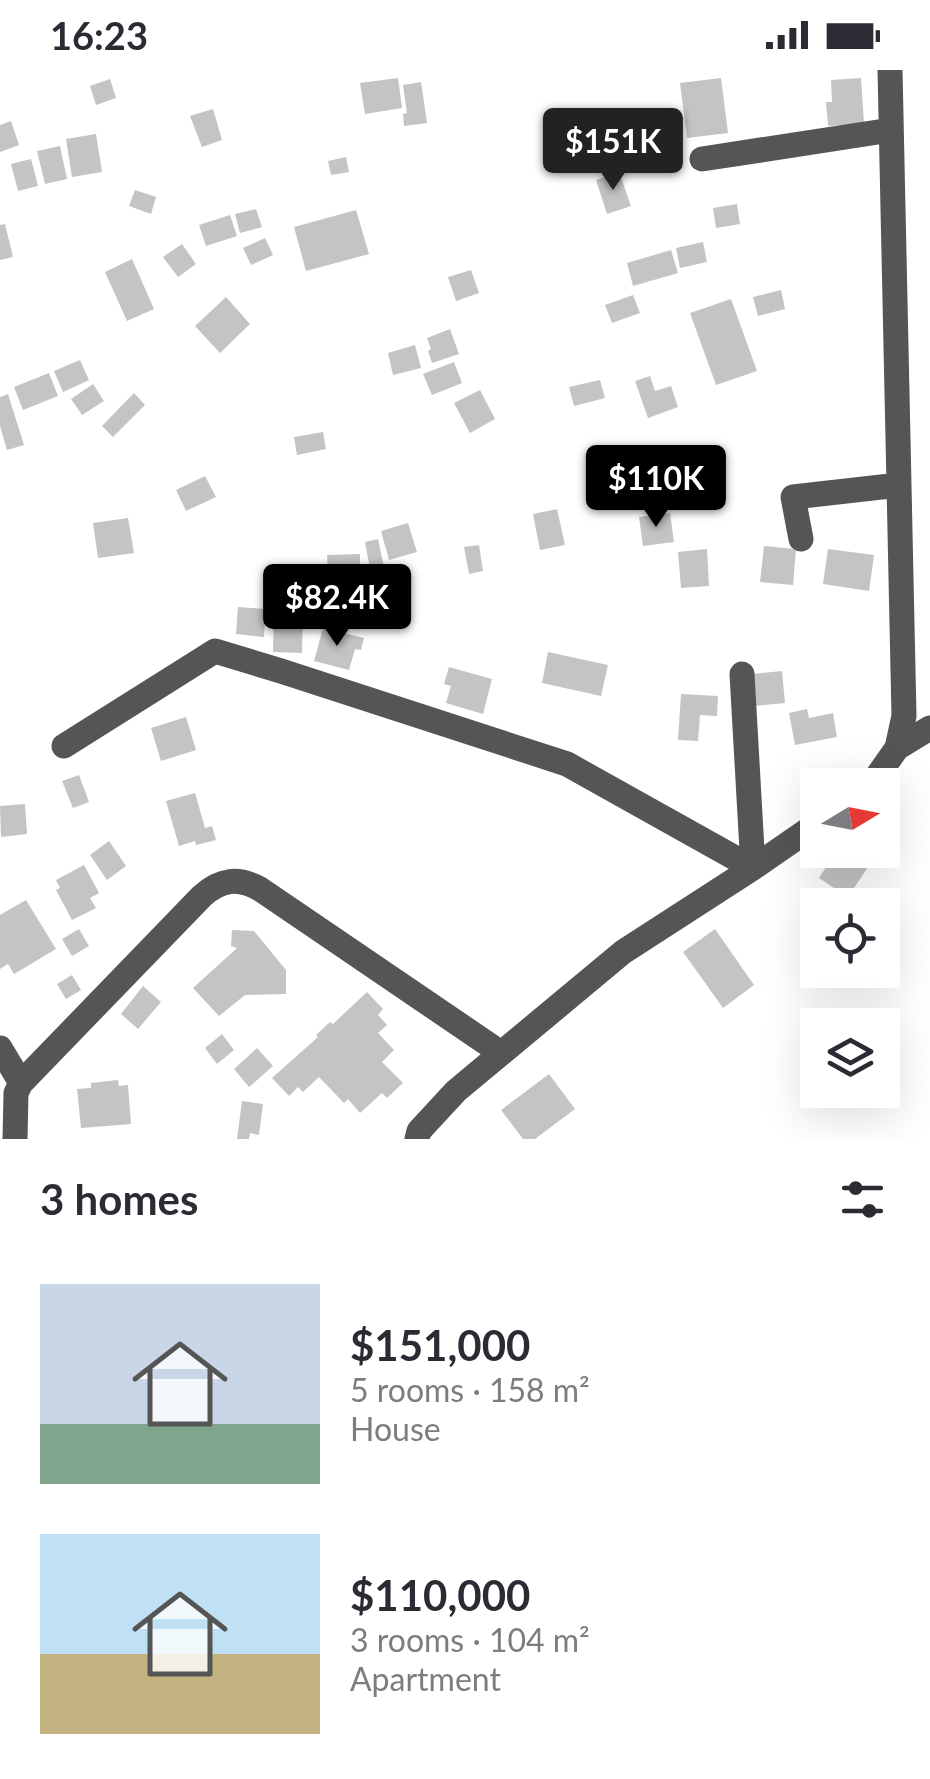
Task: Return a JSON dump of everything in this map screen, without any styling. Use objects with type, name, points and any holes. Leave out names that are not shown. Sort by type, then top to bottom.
[{"type":"street","points":[[883,768],[897,748],[904,716],[890,70]]},
{"type":"street","points":[[702,159],[891,130]]},
{"type":"street","points":[[801,539],[792,497],[899,485]]},
{"type":"street","points":[[64,746],[214,652],[281,670],[568,764],[754,868]]},
{"type":"street","points":[[742,674],[754,868]]},
{"type":"street","points":[[897,748],[930,728]]},
{"type":"street","points":[[417,1139],[456,1091],[624,952],[800,836]]},
{"type":"street","points":[[12,1101],[202,896],[229,880],[260,889],[502,1053]]},
{"type":"street","points":[[0,1048],[12,1101],[15,1139]]},
{"type":"building","points":[[398,78],[402,108],[365,114],[360,83]]},
{"type":"building","points":[[721,78],[728,133],[687,138],[680,83]]},
{"type":"building","points":[[861,78],[864,124],[828,126],[826,102],[832,102],[831,80]]},
{"type":"building","points":[[110,79],[116,98],[96,105],[90,86]]},
{"type":"building","points":[[421,82],[427,123],[404,126],[403,114],[407,113],[403,85]]},
{"type":"building","points":[[213,109],[222,140],[202,147],[190,116]]},
{"type":"building","points":[[11,121],[19,145],[0,152],[0,125]]},
{"type":"building","points":[[96,134],[102,172],[72,177],[66,139]]},
{"type":"building","points":[[626,140],[634,164],[619,169],[611,145]]},
{"type":"building","points":[[60,146],[67,179],[45,184],[37,151]]},
{"type":"building","points":[[346,157],[349,172],[331,175],[328,161]]},
{"type":"building","points":[[31,159],[38,186],[18,191],[11,164]]},
{"type":"building","points":[[619,172],[631,206],[607,214],[596,180]]},
{"type":"building","points":[[135,190],[156,197],[151,214],[129,206]]},
{"type":"building","points":[[737,204],[740,224],[716,228],[713,208]]},
{"type":"building","points":[[256,209],[262,227],[240,233],[235,214]]},
{"type":"building","points":[[356,210],[369,254],[306,271],[294,227]]},
{"type":"building","points":[[230,215],[237,236],[206,246],[199,225]]},
{"type":"building","points":[[5,224],[13,257],[0,260],[0,225]]},
{"type":"building","points":[[265,238],[273,255],[251,265],[243,248]]},
{"type":"building","points":[[703,242],[707,262],[680,268],[676,248]]},
{"type":"building","points":[[182,244],[196,264],[178,277],[163,257]]},
{"type":"building","points":[[671,250],[678,273],[633,286],[627,263]]},
{"type":"building","points":[[132,259],[154,309],[127,321],[105,272]]},
{"type":"building","points":[[471,270],[479,293],[456,301],[448,277]]},
{"type":"building","points":[[781,290],[785,309],[758,316],[753,297]]},
{"type":"building","points":[[633,295],[640,313],[612,323],[605,305]]},
{"type":"building","points":[[226,297],[250,324],[220,353],[195,326]]},
{"type":"building","points":[[731,299],[757,371],[716,385],[690,313]]},
{"type":"building","points":[[450,329],[459,354],[432,363],[427,338]]},
{"type":"building","points":[[415,345],[421,368],[393,375],[388,353]]},
{"type":"building","points":[[80,360],[89,380],[63,392],[54,371]]},
{"type":"building","points":[[454,362],[462,383],[432,395],[423,374]]},
{"type":"building","points":[[49,373],[58,396],[23,410],[14,387]]},
{"type":"building","points":[[650,376],[655,391],[671,386],[678,407],[648,418],[635,381]]},
{"type":"building","points":[[600,380],[605,398],[574,406],[569,387]]},
{"type":"building","points":[[93,384],[104,401],[82,415],[71,399]]},
{"type":"building","points":[[480,390],[495,419],[470,433],[454,403]]},
{"type":"building","points":[[134,393],[145,405],[113,437],[102,426]]},
{"type":"building","points":[[8,394],[24,445],[7,450],[0,426],[0,397]]},
{"type":"building","points":[[323,432],[326,449],[297,455],[294,437]]},
{"type":"building","points":[[205,476],[216,497],[186,511],[176,490]]},
{"type":"building","points":[[557,509],[565,545],[540,550],[533,514]]},
{"type":"building","points":[[670,513],[674,542],[643,546],[639,517]]},
{"type":"building","points":[[128,518],[134,553],[98,558],[93,523]]},
{"type":"building","points":[[408,523],[417,552],[389,560],[381,531]]},
{"type":"building","points":[[378,539],[385,572],[371,574],[365,542]]},
{"type":"building","points":[[479,545],[483,571],[469,574],[464,547]]},
{"type":"building","points":[[764,546],[796,549],[793,585],[760,582]]},
{"type":"building","points":[[707,549],[709,586],[681,588],[678,552]]},
{"type":"building","points":[[828,549],[874,555],[869,591],[823,584]]},
{"type":"building","points":[[360,554],[360,570],[328,572],[327,555]]},
{"type":"building","points":[[238,607],[266,609],[264,637],[236,634]]},
{"type":"building","points":[[274,610],[303,610],[302,653],[273,652]]},
{"type":"building","points":[[323,628],[364,638],[361,650],[355,649],[349,670],[314,661]]},
{"type":"building","points":[[548,652],[608,665],[601,696],[542,683]]},
{"type":"building","points":[[449,667],[492,679],[483,714],[446,703],[451,686],[444,684]]},
{"type":"building","points":[[782,671],[785,703],[754,706],[751,674]]},
{"type":"building","points":[[681,694],[718,696],[717,716],[700,715],[698,741],[678,740]]},
{"type":"building","points":[[807,709],[809,718],[833,713],[837,737],[795,745],[789,713]]},
{"type":"building","points":[[186,717],[196,750],[161,761],[151,728]]},
{"type":"building","points":[[79,775],[89,802],[73,808],[62,781]]},
{"type":"building","points":[[195,793],[205,828],[212,826],[216,840],[179,846],[166,801]]},
{"type":"building","points":[[25,804],[27,834],[1,837],[0,806]]},
{"type":"building","points":[[109,841],[126,866],[107,880],[90,855]]},
{"type":"building","points":[[84,865],[99,893],[90,898],[96,908],[72,920],[56,890],[60,888],[56,880]]},
{"type":"building","points":[[825,868],[867,868],[854,888],[834,888],[819,878]]},
{"type":"building","points":[[26,900],[56,949],[14,974],[8,964],[0,969],[0,915]]},
{"type":"building","points":[[79,929],[89,946],[72,956],[62,939]]},
{"type":"building","points":[[715,929],[754,985],[723,1008],[683,952]]},
{"type":"building","points":[[232,930],[254,931],[286,970],[286,994],[245,995],[219,1016],[193,988],[237,948],[231,946]]},
{"type":"building","points":[[72,975],[81,990],[66,999],[57,984]]},
{"type":"building","points":[[143,986],[161,1002],[138,1029],[121,1014]]},
{"type":"building","points":[[367,992],[383,1009],[378,1015],[387,1025],[378,1033],[394,1050],[382,1062],[403,1083],[387,1098],[382,1093],[360,1113],[348,1099],[344,1103],[319,1077],[303,1092],[298,1087],[289,1096],[272,1078]]},
{"type":"building","points":[[222,1034],[234,1050],[217,1064],[205,1048]]},
{"type":"building","points":[[257,1048],[273,1066],[249,1087],[234,1069]]},
{"type":"building","points":[[549,1074],[575,1109],[535,1139],[523,1139],[501,1110]]},
{"type":"building","points":[[118,1080],[119,1086],[128,1085],[131,1124],[81,1128],[77,1089]]},
{"type":"building","points":[[242,1101],[263,1104],[259,1135],[250,1133],[249,1139],[237,1139]]}]
